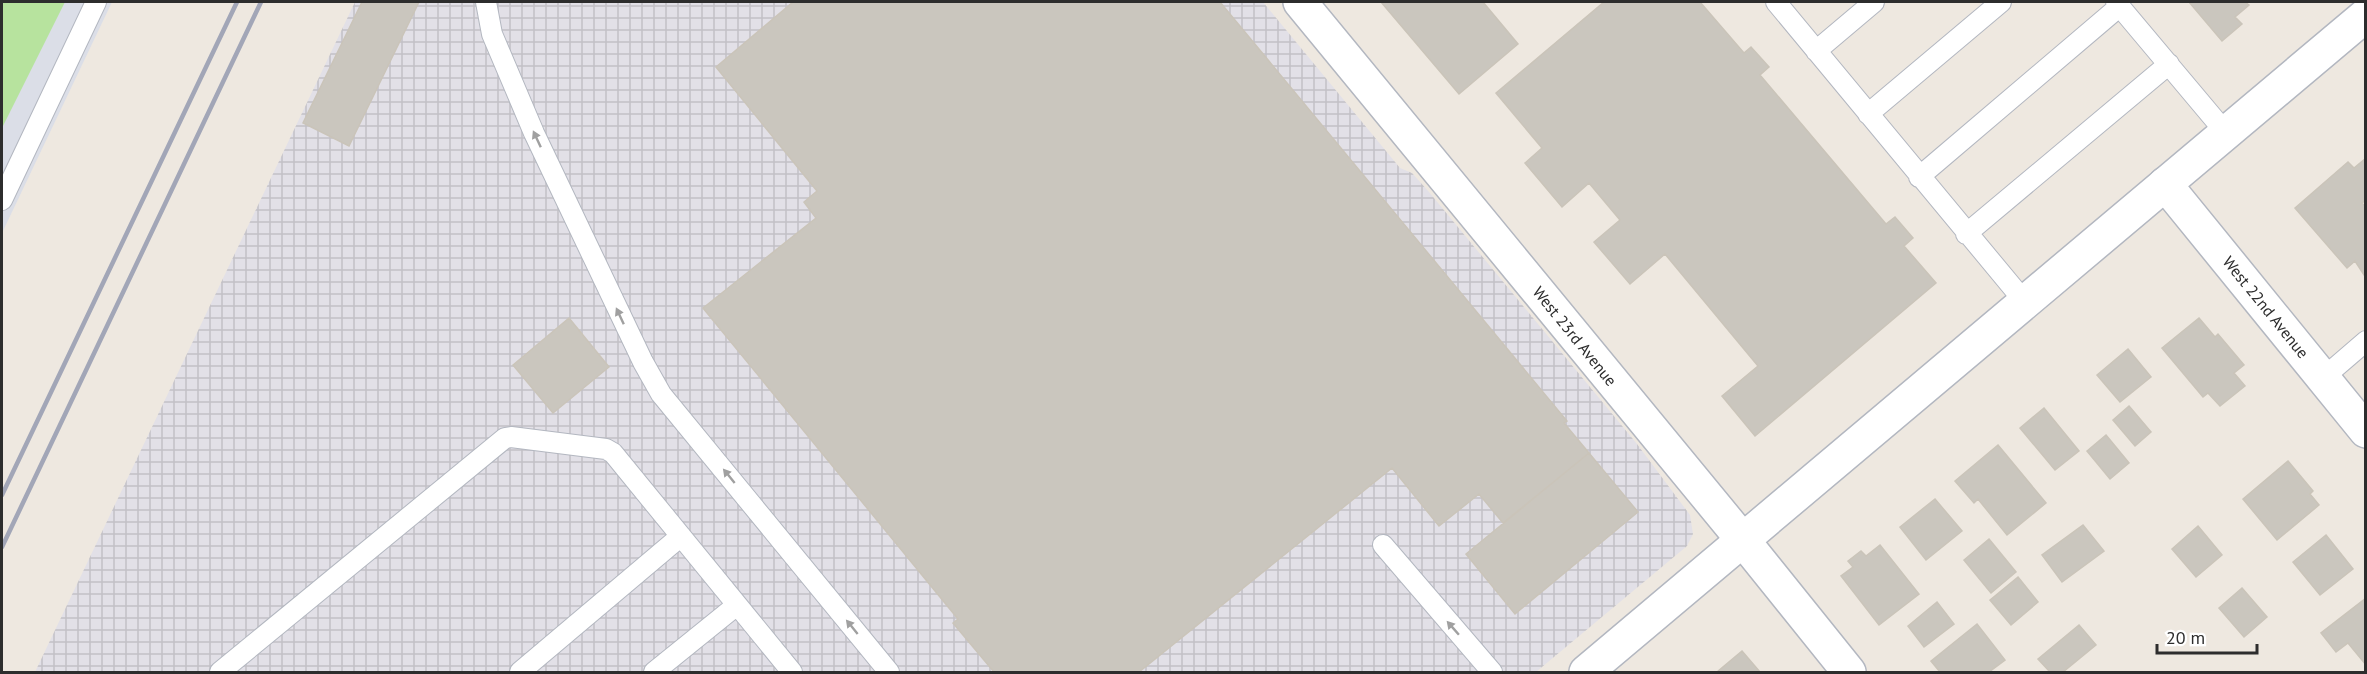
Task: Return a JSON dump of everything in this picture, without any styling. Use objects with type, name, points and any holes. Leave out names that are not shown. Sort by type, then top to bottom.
[{"type":"street","name":"West 23rd Avenue","points":[[1300,2],[1849,672]]},
{"type":"street","points":[[1586,672],[2366,15]]},
{"type":"street","name":"West 22nd Avenue","points":[[2165,184],[2366,431]]},
{"type":"lane","points":[[2,200],[96,2]]},
{"type":"lane","points":[[486,2],[492,33],[534,133],[643,362],[661,394],[889,672]]},
{"type":"lane","points":[[1776,2],[1966,234],[2024,301]]},
{"type":"lane","points":[[1816,51],[1874,2]]},
{"type":"lane","points":[[1868,114],[2001,2]]},
{"type":"lane","points":[[1919,177],[2118,4],[2226,133]]},
{"type":"lane","points":[[1966,234],[2169,64]]},
{"type":"lane","points":[[2323,378],[2366,340]]},
{"type":"lane","points":[[220,672],[505,438],[606,449],[613,453],[792,672]]},
{"type":"lane","points":[[520,672],[681,536]]},
{"type":"lane","points":[[1383,545],[1492,672]]},
{"type":"lane","points":[[654,672],[736,605]]},
{"type":"shaded area","points":[[2,2],[112,2],[2,233]]},
{"type":"shaded area","points":[[355,2],[1263,2],[1400,168],[1412,173],[1429,192],[1637,444],[1690,515],[1693,534],[1687,546],[1536,672],[35,672]]},
{"type":"green space","points":[[2,2],[65,2],[2,128]]},
{"type":"building","points":[[362,2],[419,2],[349,146],[303,123]]},
{"type":"building","points":[[793,2],[1220,2],[1567,421],[1564,423],[1589,453],[1503,523],[1479,494],[1439,526],[1392,468],[1139,672],[994,672],[953,623],[958,619],[703,308],[816,218],[804,202],[817,191],[716,67]]},
{"type":"building","points":[[1381,2],[1483,2],[1518,44],[1459,94]]},
{"type":"building","points":[[1604,2],[1700,2],[1744,53],[1751,47],[1769,67],[1760,75],[1886,224],[1895,217],[1913,238],[1904,246],[1936,283],[1755,436],[1722,396],[1758,366],[1665,254],[1630,284],[1594,242],[1620,220],[1589,183],[1562,207],[1525,163],[1542,148],[1496,93]]},
{"type":"building","points":[[2189,2],[2245,2],[2249,5],[2235,17],[2242,24],[2222,41]]},
{"type":"building","points":[[2366,158],[2366,200],[2362,203],[2366,207],[2366,278],[2355,261],[2347,268],[2295,208],[2348,162],[2354,168]]},
{"type":"building","points":[[569,318],[609,367],[553,413],[513,365]]},
{"type":"building","points":[[2199,318],[2215,337],[2218,334],[2244,365],[2234,373],[2245,386],[2220,406],[2208,393],[2203,397],[2162,348]]},
{"type":"building","points":[[2128,349],[2151,377],[2120,402],[2097,375]]},
{"type":"building","points":[[2129,406],[2151,432],[2135,446],[2113,420]]},
{"type":"building","points":[[2044,408],[2079,451],[2055,470],[2020,428]]},
{"type":"building","points":[[2106,435],[2129,463],[2110,479],[2087,451]]},
{"type":"building","points":[[1998,445],[2046,503],[2007,535],[1978,499],[1974,503],[1955,481]]},
{"type":"building","points":[[1589,453],[1638,512],[1515,614],[1466,554]]},
{"type":"building","points":[[2288,461],[2313,491],[2310,494],[2319,505],[2277,540],[2243,499]]},
{"type":"building","points":[[1935,499],[1962,531],[1926,560],[1900,527]]},
{"type":"building","points":[[2083,525],[2104,551],[2062,582],[2042,555]]},
{"type":"building","points":[[2198,526],[2222,555],[2196,577],[2172,549]]},
{"type":"building","points":[[2326,535],[2353,569],[2320,595],[2293,562]]},
{"type":"building","points":[[1989,539],[2016,572],[1991,593],[1964,560]]},
{"type":"building","points":[[1880,545],[1919,594],[1879,625],[1841,576],[1853,567],[1848,561],[1861,551],[1866,556]]},
{"type":"building","points":[[2018,577],[2038,602],[2011,625],[1990,600]]},
{"type":"building","points":[[2242,588],[2267,617],[2244,637],[2219,608]]},
{"type":"building","points":[[2366,598],[2366,665],[2348,643],[2336,652],[2321,633]]},
{"type":"building","points":[[1937,602],[1954,624],[1924,647],[1908,626]]},
{"type":"building","points":[[1977,624],[2005,660],[1989,672],[1940,672],[1931,661]]},
{"type":"building","points":[[2079,625],[2096,645],[2063,672],[2050,672],[2038,659]]},
{"type":"building","points":[[1742,651],[1760,672],[1717,672]]},
{"type":"railway","points":[[2,495],[237,2]]},
{"type":"railway","points":[[2,547],[261,2]]}]
